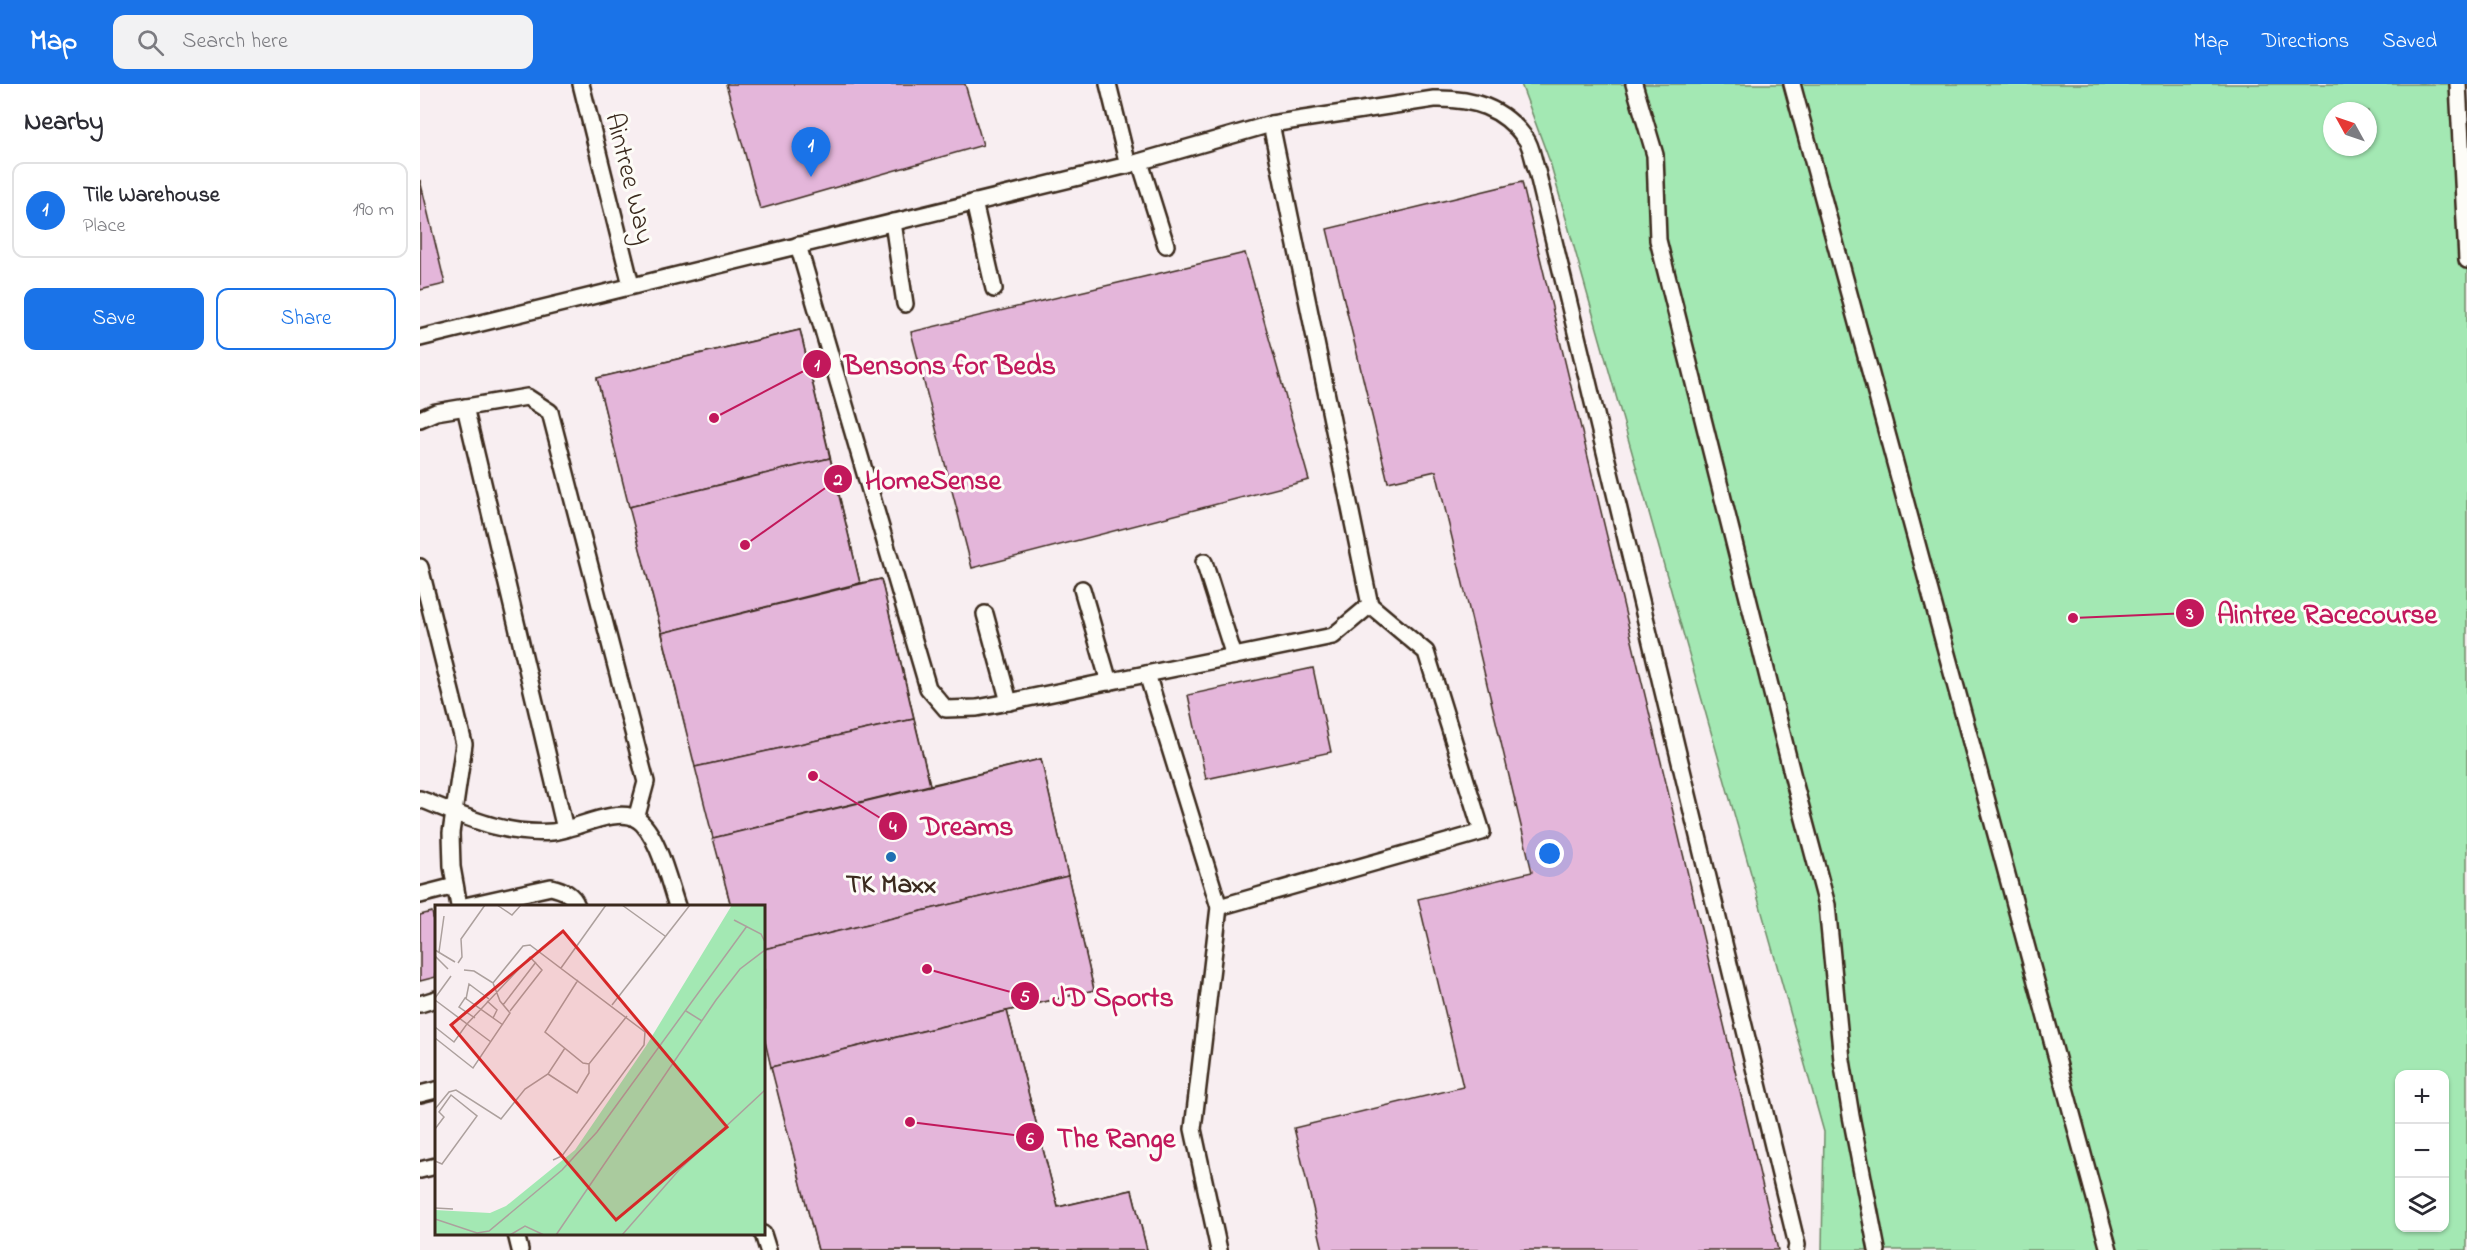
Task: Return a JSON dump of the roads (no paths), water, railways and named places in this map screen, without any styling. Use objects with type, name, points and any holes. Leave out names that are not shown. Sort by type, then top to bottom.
[{"type":"lane","name":"Aintree Way","points":[[581,84],[631,285]]},
{"type":"lane","points":[[1108,84],[1134,164],[1166,245]]},
{"type":"lane","points":[[1635,84],[1655,155],[1658,240],[1794,784],[1827,905],[1842,1060],[1877,1250]]},
{"type":"lane","points":[[1792,84],[2109,1250]]},
{"type":"lane","points":[[2458,84],[2467,260]]},
{"type":"lane","points":[[420,338],[1134,164],[1271,124],[1434,99],[1459,98],[1482,105],[1506,117],[1527,141],[1539,182],[1797,1245],[1796,1250]]},
{"type":"lane","points":[[1219,907],[1482,832],[1426,652],[1370,605],[1271,124]]},
{"type":"lane","points":[[974,202],[994,289]]},
{"type":"lane","points":[[894,222],[905,303]]},
{"type":"lane","points":[[798,245],[928,687],[946,710],[977,708],[1009,702],[1333,636],[1370,605]]},
{"type":"lane","points":[[420,419],[436,412],[527,397],[550,412],[646,782],[636,819]]},
{"type":"lane","points":[[465,407],[564,829]]},
{"type":"lane","points":[[1204,562],[1234,656]]},
{"type":"lane","points":[[420,567],[464,744],[453,812],[452,867],[459,905]]},
{"type":"lane","points":[[1082,589],[1109,682]]},
{"type":"lane","points":[[985,614],[1009,702]]},
{"type":"lane","points":[[1148,674],[1219,907],[1193,1129],[1219,1250]]},
{"type":"lane","points":[[420,799],[494,828],[523,833],[564,829],[619,815],[636,819],[647,830],[656,846],[677,905]]},
{"type":"lane","points":[[420,895],[455,886]]},
{"type":"lane","points":[[470,905],[551,887],[563,890],[574,900],[576,905]]},
{"type":"lane","points":[[420,1004],[435,999]]},
{"type":"lane","points":[[420,1095],[435,1090]]},
{"type":"lane","points":[[420,1170],[435,1166]]},
{"type":"lane","points":[[516,1235],[520,1250]]},
{"type":"lane","points":[[764,1235],[768,1250]]},
{"type":"place","name":"Tile Warehouse","points":[[811,177]]},
{"type":"place","name":"Bensons for Beds","points":[[714,418]]},
{"type":"place","name":"HomeSense","points":[[745,545]]},
{"type":"place","name":"Aintree Racecourse","points":[[2073,618]]},
{"type":"place","name":"Dreams","points":[[813,776]]},
{"type":"place","name":"TK Maxx","points":[[891,857]]},
{"type":"place","name":"JD Sports","points":[[927,969]]},
{"type":"place","name":"The Range","points":[[910,1122]]}]
